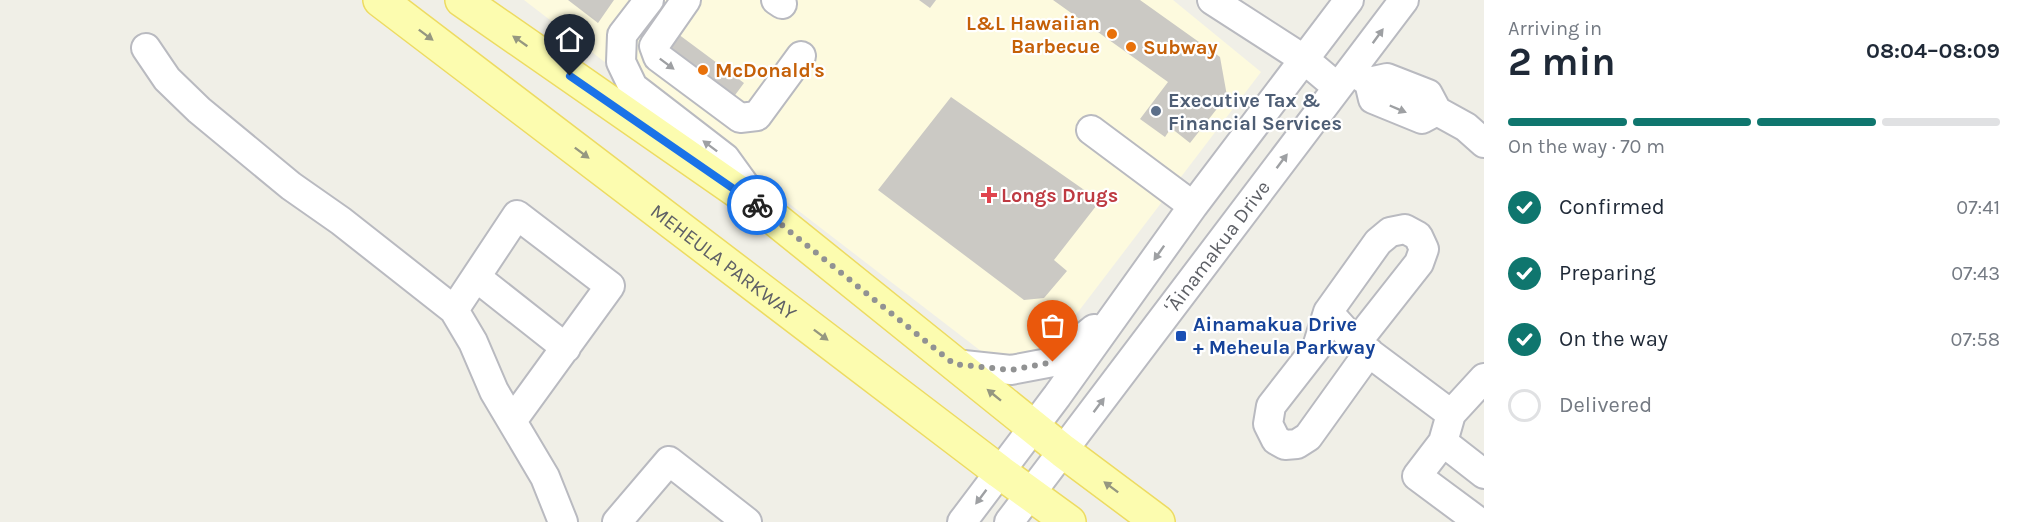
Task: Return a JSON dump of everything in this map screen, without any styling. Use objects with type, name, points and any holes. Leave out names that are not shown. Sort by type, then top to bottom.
[{"type":"main road","name":"MEHEULA PARKWAY","points":[[380,0],[1030,495],[1069,522]]},
{"type":"main road","points":[[462,0],[760,207],[1063,451],[1158,522]]},
{"type":"street","points":[[649,0],[622,35],[621,62],[633,87],[725,158],[760,207]]},
{"type":"street","points":[[686,0],[654,46],[658,57],[740,118],[757,116],[801,56]]},
{"type":"street","points":[[1212,0],[1305,60],[1353,80],[1373,99],[1422,119],[1437,111],[1466,127],[1484,143]]},
{"type":"street","points":[[962,522],[1120,310],[1192,206],[1349,0]]},
{"type":"street","name":"ʻĀinamakua Drive","points":[[1009,522],[1353,80],[1404,0]]},
{"type":"street","points":[[146,48],[167,79],[199,110],[291,186],[341,221],[454,310],[473,342],[494,391],[546,477],[563,522]]},
{"type":"street","points":[[1091,130],[1192,206]]},
{"type":"street","points":[[454,310],[517,215],[610,286],[513,421]]},
{"type":"street","points":[[1405,228],[1418,236],[1424,249],[1419,264],[1362,348],[1308,437],[1297,444],[1285,445],[1276,440],[1268,424],[1271,406],[1317,347],[1328,312],[1378,242],[1390,232],[1405,228]]},
{"type":"street","points":[[476,277],[566,348]]},
{"type":"street","points":[[954,364],[1011,370],[1053,362],[1120,310]]},
{"type":"street","points":[[1328,312],[1362,348],[1451,414]]},
{"type":"street","points":[[1479,522],[1417,476],[1443,442],[1451,414],[1484,378]]},
{"type":"street","points":[[1443,442],[1484,474]]},
{"type":"street","points":[[617,522],[669,461],[747,522]]},
{"type":"shaded area","points":[[524,0],[1173,0],[1261,72],[1046,354],[990,358]]},
{"type":"building","points":[[568,0],[614,0],[598,23]]},
{"type":"building","points":[[919,0],[936,0],[930,8]]},
{"type":"building","points":[[1053,0],[1140,0],[1220,57],[1227,96],[1190,143],[1171,128],[1165,137],[1140,119],[1168,82]]},
{"type":"building","name":"McDonald's","points":[[678,34],[744,83],[724,110],[661,58]]},
{"type":"building","name":"Longs Drugs","points":[[951,97],[1100,201],[1054,260],[1067,271],[1044,298],[1024,300],[878,190]]},
{"type":"way so far","points":[[757,205],[954,364],[1011,370],[1053,362]]},
{"type":"place","name":"L&L Hawaiian Barbecue","points":[[1112,34]]},
{"type":"place","name":"Subway","points":[[1131,47]]},
{"type":"place","name":"McDonald's","points":[[703,70]]},
{"type":"place","name":"Executive Tax & Financial Services","points":[[1156,111]]},
{"type":"place","name":"Longs Drugs","points":[[989,195]]},
{"type":"place","name":"Ainamakua Drive + Meheula Parkway","points":[[1181,336]]},
{"type":"route","points":[[570,76],[757,205]]}]
